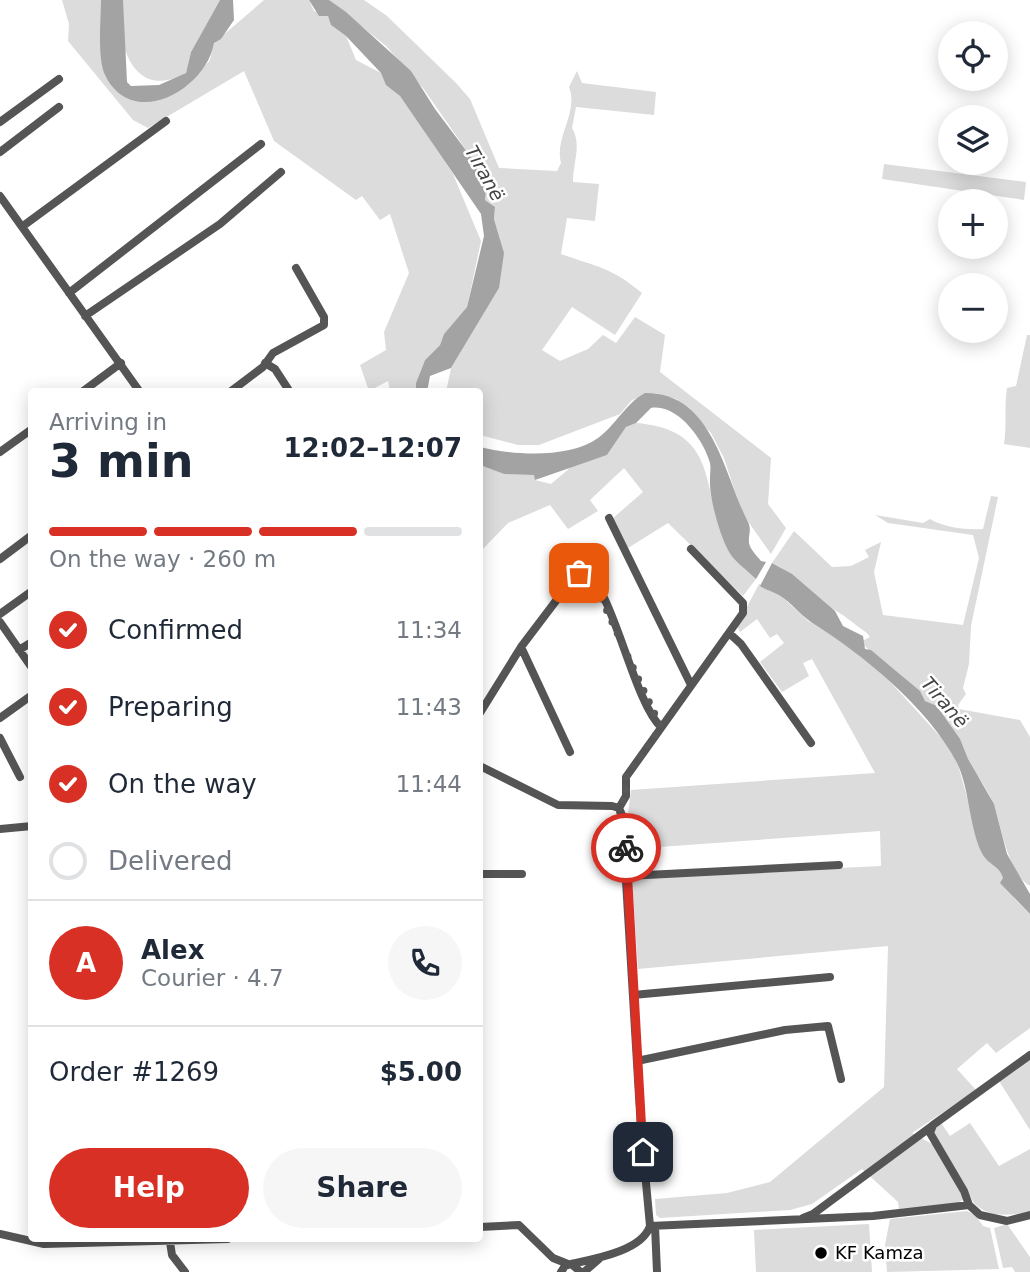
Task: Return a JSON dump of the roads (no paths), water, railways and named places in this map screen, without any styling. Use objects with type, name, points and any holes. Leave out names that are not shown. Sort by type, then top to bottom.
[{"type":"street","points":[[0,122],[59,79]]},
{"type":"street","points":[[0,152],[59,107]]},
{"type":"street","points":[[23,226],[166,121]]},
{"type":"street","points":[[69,293],[261,144]]},
{"type":"street","points":[[85,316],[220,224],[281,172]]},
{"type":"street","points":[[0,196],[137,388]]},
{"type":"street","points":[[235,388],[273,353],[324,325],[324,317],[296,268]]},
{"type":"street","points":[[87,388],[121,363]]},
{"type":"street","points":[[265,363],[275,369],[287,388]]},
{"type":"street","points":[[0,452],[28,432]]},
{"type":"street","points":[[609,518],[691,685]]},
{"type":"street","points":[[0,559],[28,538]]},
{"type":"street","points":[[657,1272],[637,1061],[624,824],[619,808],[626,796],[626,777],[743,613],[743,603],[691,549]]},
{"type":"street","points":[[483,708],[522,647],[574,577],[587,573],[602,596],[625,653],[661,727]]},
{"type":"street","points":[[0,614],[28,594]]},
{"type":"street","points":[[0,622],[28,662]]},
{"type":"street","points":[[729,633],[741,644],[811,743]]},
{"type":"street","points":[[19,650],[28,644]]},
{"type":"street","points":[[522,647],[570,752]]},
{"type":"street","points":[[0,718],[28,698]]},
{"type":"street","points":[[0,738],[19,777]]},
{"type":"street","points":[[483,768],[558,805],[619,808]]},
{"type":"street","points":[[0,829],[28,826]]},
{"type":"street","points":[[627,876],[839,865]]},
{"type":"street","points":[[483,874],[522,874]]},
{"type":"street","points":[[633,995],[831,977]]},
{"type":"street","points":[[637,1061],[785,1030],[828,1026],[841,1079]]},
{"type":"street","points":[[794,1220],[813,1214],[1030,1055]]},
{"type":"street","points":[[933,1125],[931,1137],[964,1191],[969,1206],[980,1215],[993,1220],[1007,1221],[1030,1215]]},
{"type":"street","points":[[835,1198],[828,1209],[839,1218]]},
{"type":"street","points":[[544,1249],[559,1272],[569,1264],[639,1241],[653,1226],[839,1218],[969,1206]]},
{"type":"street","points":[[483,1227],[519,1224],[553,1258],[583,1272],[607,1253]]},
{"type":"street","points":[[0,1234],[28,1240]]},
{"type":"street","points":[[35,1242],[170,1242],[172,1255],[185,1272]]},
{"type":"place","name":"KF Kamza","points":[[821,1253]]},
{"type":"water label","name":"Tiranë","points":[[485,173]]},
{"type":"water label","name":"Tiranë","points":[[945,702]]}]
